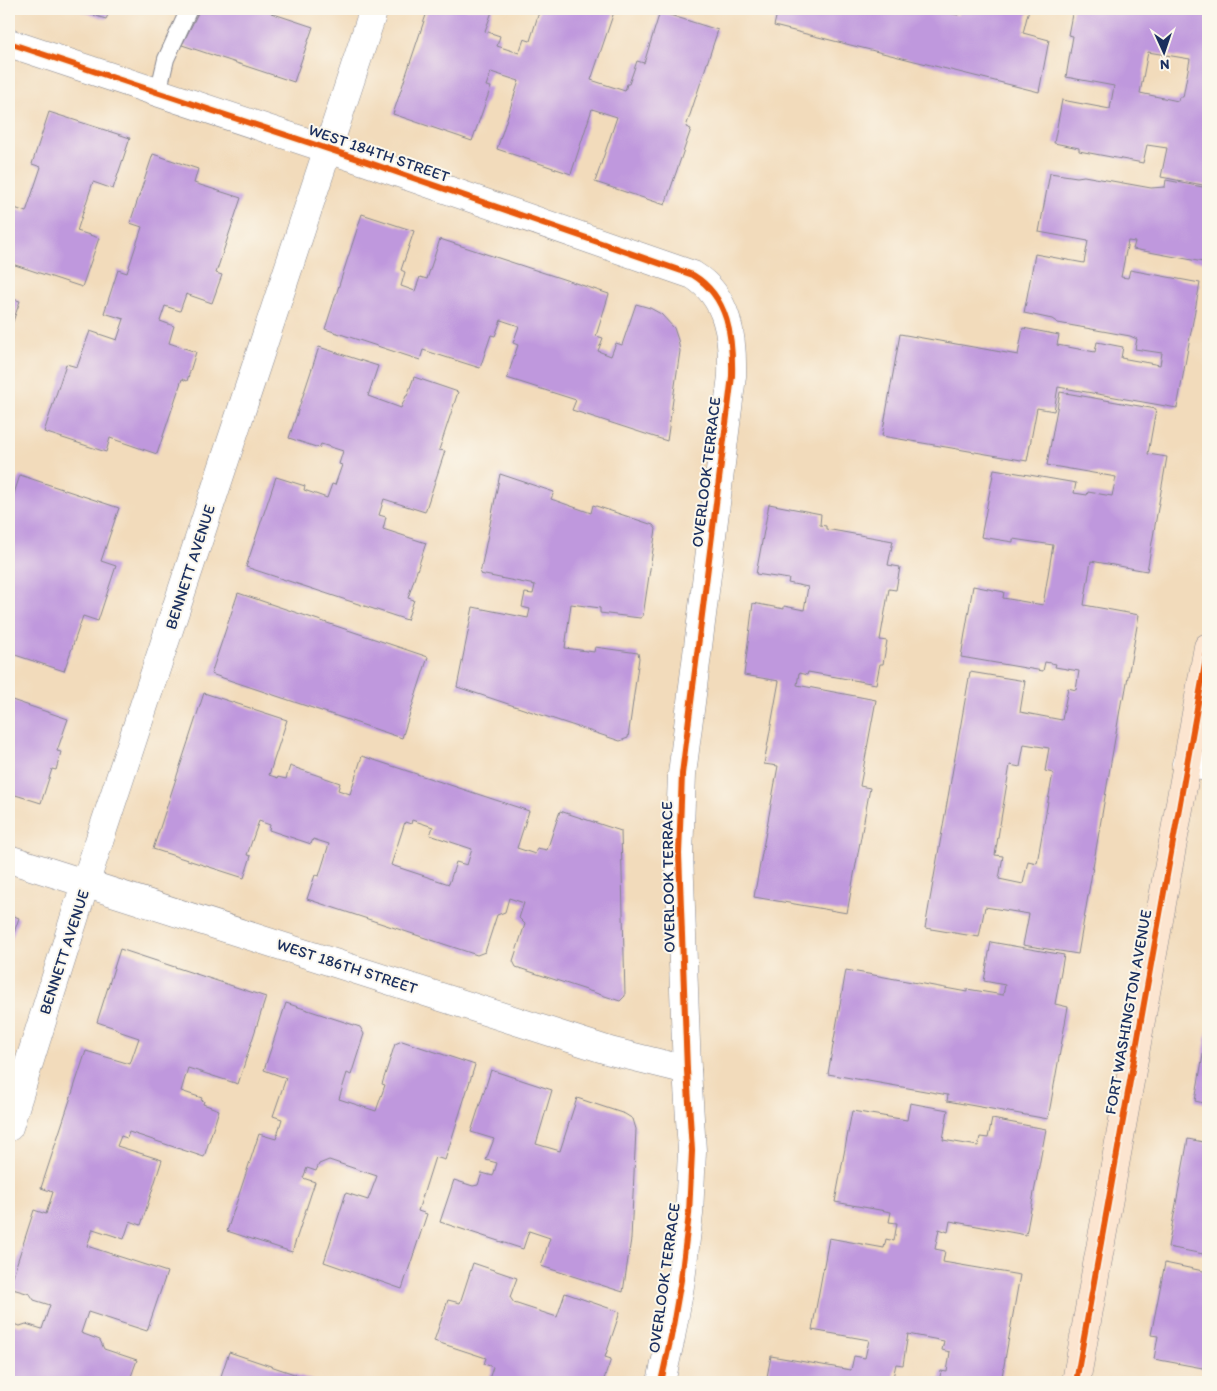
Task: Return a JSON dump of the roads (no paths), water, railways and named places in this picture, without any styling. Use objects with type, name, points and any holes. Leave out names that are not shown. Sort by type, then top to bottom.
[{"type":"main road","name":"FORT WASHINGTON AVENUE","points":[[1076,1382],[1197,766],[1208,647]]},
{"type":"street","name":"BENNETT AVENUE","points":[[9,1126],[86,884],[374,9]]},
{"type":"street","name":"WEST 184TH STREET","points":[[9,43],[694,275],[709,288],[725,312]]},
{"type":"street","name":"OVERLOOK TERRACE","points":[[661,1382],[679,1290],[689,1214],[692,1151],[679,864],[680,811],[687,728],[732,376],[731,338],[725,312]]},
{"type":"street","name":"WEST 186TH STREET","points":[[9,859],[610,1051],[687,1070]]},
{"type":"lane","points":[[158,93],[166,59],[189,9]]}]
